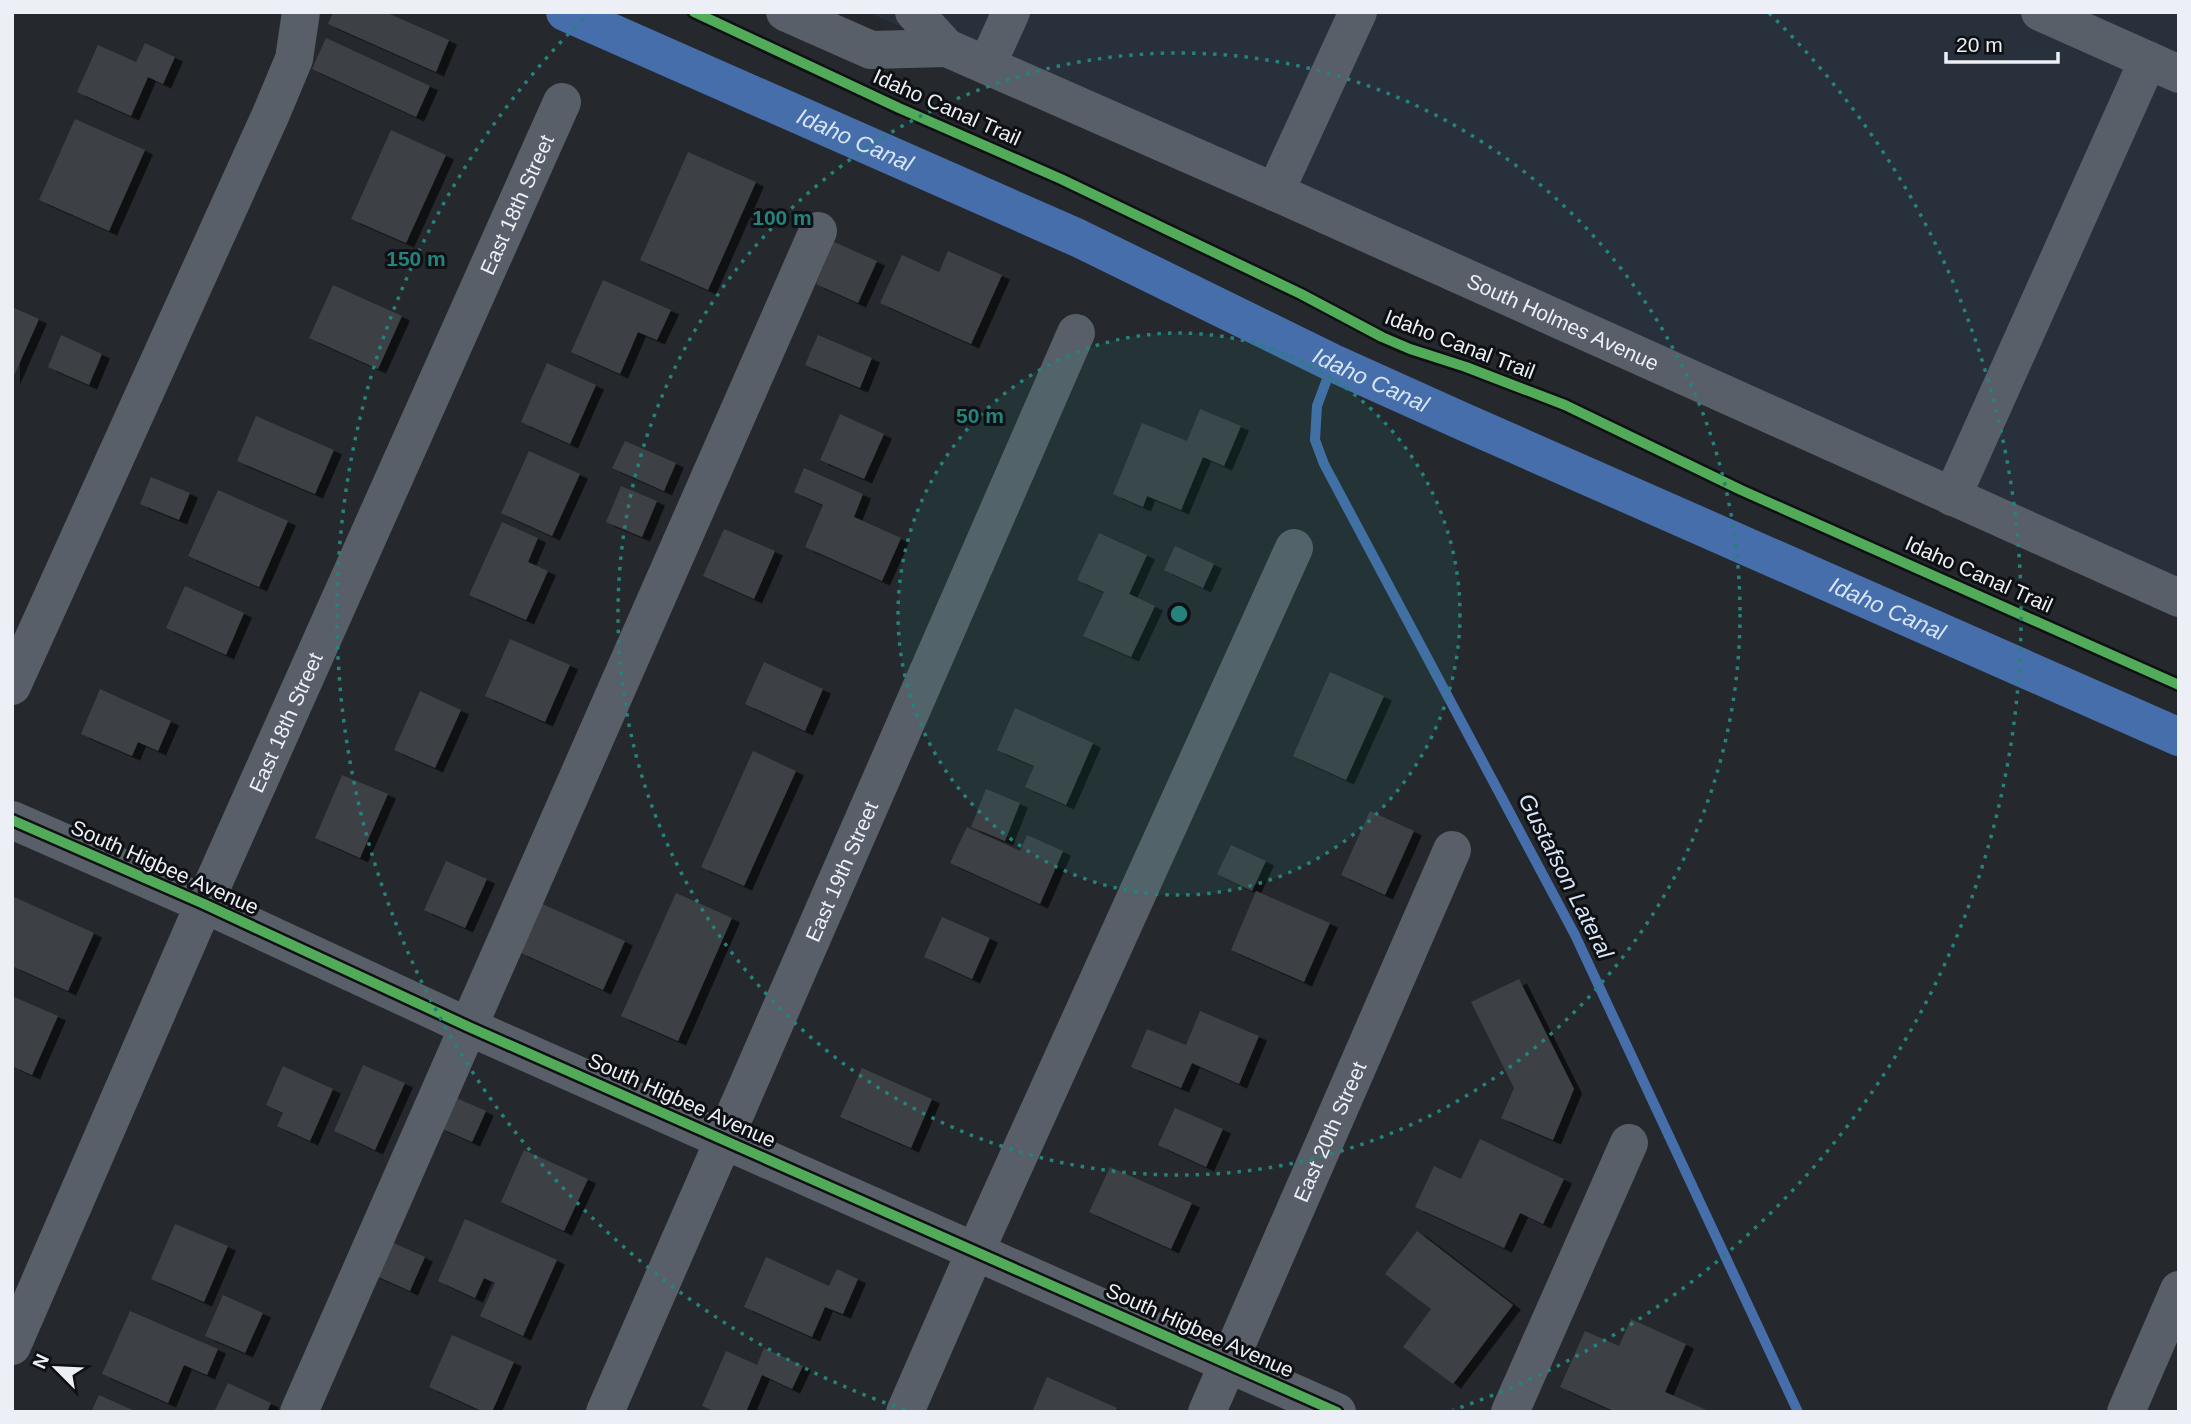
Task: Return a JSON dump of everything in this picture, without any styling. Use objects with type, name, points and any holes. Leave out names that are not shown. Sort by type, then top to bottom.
[{"type":"street","points":[[12,686],[294,59],[301,12]]},
{"type":"street","name":"South Holmes Avenue","points":[[785,12],[871,50],[947,48]]},
{"type":"street","name":"South Holmes Avenue","points":[[914,12],[947,48],[1275,192],[2179,598]]},
{"type":"street","points":[[987,65],[1010,12]]},
{"type":"street","points":[[1275,192],[1358,12]]},
{"type":"street","points":[[1952,497],[2164,67],[2040,12]]},
{"type":"street","name":"East 18th Street","points":[[12,1346],[204,904],[562,102]]},
{"type":"street","points":[[299,1412],[818,231]]},
{"type":"street","name":"East 19th Street","points":[[606,1412],[1076,332]]},
{"type":"street","points":[[905,1412],[1294,548]]},
{"type":"street","name":"South Higbee Avenue","points":[[12,820],[204,904],[469,1027],[1337,1412]]},
{"type":"street","name":"East 20th Street","points":[[1207,1412],[1452,850]]},
{"type":"street","points":[[1510,1412],[1629,1143]]},
{"type":"street","points":[[2126,1412],[2179,1290]]},
{"type":"shaded area","points":[[867,12],[2179,12],[2179,598],[1275,192]]},
{"type":"building","points":[[333,12],[385,12],[449,40],[436,72],[328,24]]},
{"type":"building","points":[[326,38],[430,86],[416,117],[312,69]]},
{"type":"building","points":[[145,43],[175,57],[163,84],[148,77],[131,116],[77,92],[98,45],[136,62]]},
{"type":"building","points":[[75,119],[145,150],[109,231],[39,200]]},
{"type":"building","points":[[391,130],[446,155],[406,243],[351,219]]},
{"type":"building","points":[[688,152],[756,182],[708,290],[640,260]]},
{"type":"building","points":[[834,242],[877,261],[858,303],[816,284]]},
{"type":"building","points":[[948,251],[1002,275],[971,344],[880,303],[902,255],[939,272]]},
{"type":"building","points":[[603,280],[671,310],[657,340],[638,332],[620,374],[571,352]]},
{"type":"building","points":[[333,285],[402,316],[378,369],[309,338]]},
{"type":"building","points":[[12,307],[39,319],[12,380]]},
{"type":"building","points":[[61,335],[102,354],[89,385],[48,367]]},
{"type":"building","points":[[818,335],[872,358],[860,388],[805,365]]},
{"type":"building","points":[[547,363],[596,385],[570,444],[521,422]]},
{"type":"building","points":[[1200,409],[1241,426],[1224,466],[1203,457],[1181,510],[1147,496],[1143,507],[1113,494],[1142,423],[1187,441]]},
{"type":"building","points":[[840,414],[884,434],[864,479],[820,460]]},
{"type":"building","points":[[256,416],[334,450],[315,494],[237,461]]},
{"type":"building","points":[[625,441],[676,463],[664,491],[612,468]]},
{"type":"building","points":[[529,451],[580,474],[552,536],[501,513]]},
{"type":"building","points":[[804,468],[863,494],[854,517],[901,538],[882,581],[805,547],[823,505],[794,492]]},
{"type":"building","points":[[151,477],[190,493],[179,520],[140,504]]},
{"type":"building","points":[[621,486],[657,501],[642,537],[606,522]]},
{"type":"building","points":[[218,490],[288,521],[259,587],[188,556]]},
{"type":"building","points":[[502,522],[538,538],[528,562],[548,571],[526,620],[469,595]]},
{"type":"building","points":[[724,529],[775,551],[754,599],[703,576]]},
{"type":"building","points":[[1099,533],[1147,555],[1129,594],[1155,606],[1131,657],[1083,636],[1104,592],[1077,580]]},
{"type":"building","points":[[1175,546],[1214,564],[1203,588],[1164,570]]},
{"type":"building","points":[[185,586],[244,613],[226,655],[166,628]]},
{"type":"building","points":[[510,639],[570,665],[545,722],[485,696]]},
{"type":"building","points":[[764,662],[823,689],[805,731],[745,704]]},
{"type":"building","points":[[1330,672],[1384,696],[1346,780],[1293,756]]},
{"type":"building","points":[[100,689],[171,721],[158,751],[138,742],[132,756],[81,734]]},
{"type":"building","points":[[420,691],[461,710],[435,768],[394,750]]},
{"type":"building","points":[[1015,708],[1093,743],[1066,805],[1025,787],[1034,766],[997,750]]},
{"type":"building","points":[[753,751],[796,771],[744,886],[701,867]]},
{"type":"building","points":[[342,775],[388,794],[360,858],[315,838]]},
{"type":"building","points":[[986,789],[1020,803],[1005,841],[971,827]]},
{"type":"building","points":[[1370,811],[1414,831],[1385,895],[1341,875]]},
{"type":"building","points":[[967,827],[1020,851],[1027,835],[1063,851],[1040,904],[950,863]]},
{"type":"building","points":[[1231,845],[1266,861],[1252,891],[1217,874]]},
{"type":"building","points":[[446,861],[487,879],[465,928],[424,910]]},
{"type":"building","points":[[1256,891],[1330,923],[1304,982],[1231,950]]},
{"type":"building","points":[[676,893],[732,918],[678,1041],[621,1016]]},
{"type":"building","points":[[12,896],[94,933],[68,991],[12,966]]},
{"type":"building","points":[[540,903],[625,941],[603,990],[519,952]]},
{"type":"building","points":[[942,917],[990,938],[972,979],[924,957]]},
{"type":"building","points":[[1519,979],[1574,1089],[1553,1140],[1501,1118],[1514,1088],[1471,1002]]},
{"type":"building","points":[[12,996],[58,1016],[32,1075],[12,1066]]},
{"type":"building","points":[[1200,1011],[1259,1036],[1239,1084],[1192,1063],[1181,1088],[1131,1067],[1147,1029],[1186,1045]]},
{"type":"building","points":[[363,1065],[405,1083],[375,1150],[334,1131]]},
{"type":"building","points":[[283,1066],[333,1089],[310,1141],[277,1126],[283,1113],[266,1105]]},
{"type":"building","points":[[862,1068],[932,1099],[911,1148],[840,1117]]},
{"type":"building","points":[[452,1096],[486,1111],[472,1142],[438,1127]]},
{"type":"building","points":[[1175,1108],[1223,1129],[1206,1167],[1158,1145]]},
{"type":"building","points":[[1480,1139],[1564,1179],[1543,1224],[1520,1213],[1504,1248],[1415,1207],[1434,1166],[1461,1179]]},
{"type":"building","points":[[524,1150],[588,1179],[564,1231],[501,1202]]},
{"type":"building","points":[[1110,1167],[1192,1203],[1171,1249],[1089,1212]]},
{"type":"building","points":[[465,1219],[557,1260],[523,1336],[480,1316],[495,1283],[484,1278],[475,1298],[438,1281]]},
{"type":"building","points":[[175,1224],[228,1246],[204,1302],[151,1279]]},
{"type":"building","points":[[1417,1231],[1513,1305],[1453,1384],[1403,1347],[1431,1309],[1385,1274]]},
{"type":"building","points":[[387,1240],[425,1257],[410,1291],[372,1274]]},
{"type":"building","points":[[766,1257],[829,1286],[837,1269],[858,1279],[843,1314],[825,1307],[812,1337],[744,1307]]},
{"type":"building","points":[[223,1295],[263,1313],[245,1353],[205,1336]]},
{"type":"building","points":[[130,1311],[218,1349],[207,1375],[184,1365],[168,1403],[102,1374]]},
{"type":"building","points":[[1631,1319],[1686,1344],[1665,1392],[1711,1412],[1616,1412],[1560,1387],[1585,1331],[1619,1346]]},
{"type":"building","points":[[452,1335],[514,1362],[492,1412],[484,1412],[429,1387]]},
{"type":"building","points":[[764,1348],[803,1366],[792,1389],[762,1375],[746,1412],[716,1412],[702,1406],[726,1351],[757,1365]]},
{"type":"building","points":[[1047,1377],[1117,1408],[1115,1412],[1032,1412]]},
{"type":"building","points":[[228,1383],[271,1403],[267,1412],[214,1412]]},
{"type":"building","points":[[99,1395],[137,1412],[91,1412]]},
{"type":"waterway","name":"Idaho Canal","points":[[565,12],[1078,238],[1333,363],[1464,422],[2179,737]]},
{"type":"waterway","name":"Gustafson Lateral","points":[[1333,363],[1317,406],[1315,440],[1324,464],[1575,935],[1798,1412]]},
{"type":"cycle path","name":"Idaho Canal Trail","points":[[694,12],[899,108],[1061,179],[1301,294],[1382,337],[1565,405],[1741,490],[2179,685]]},
{"type":"cycle path","points":[[12,820],[204,904],[469,1027],[1337,1412]]}]
